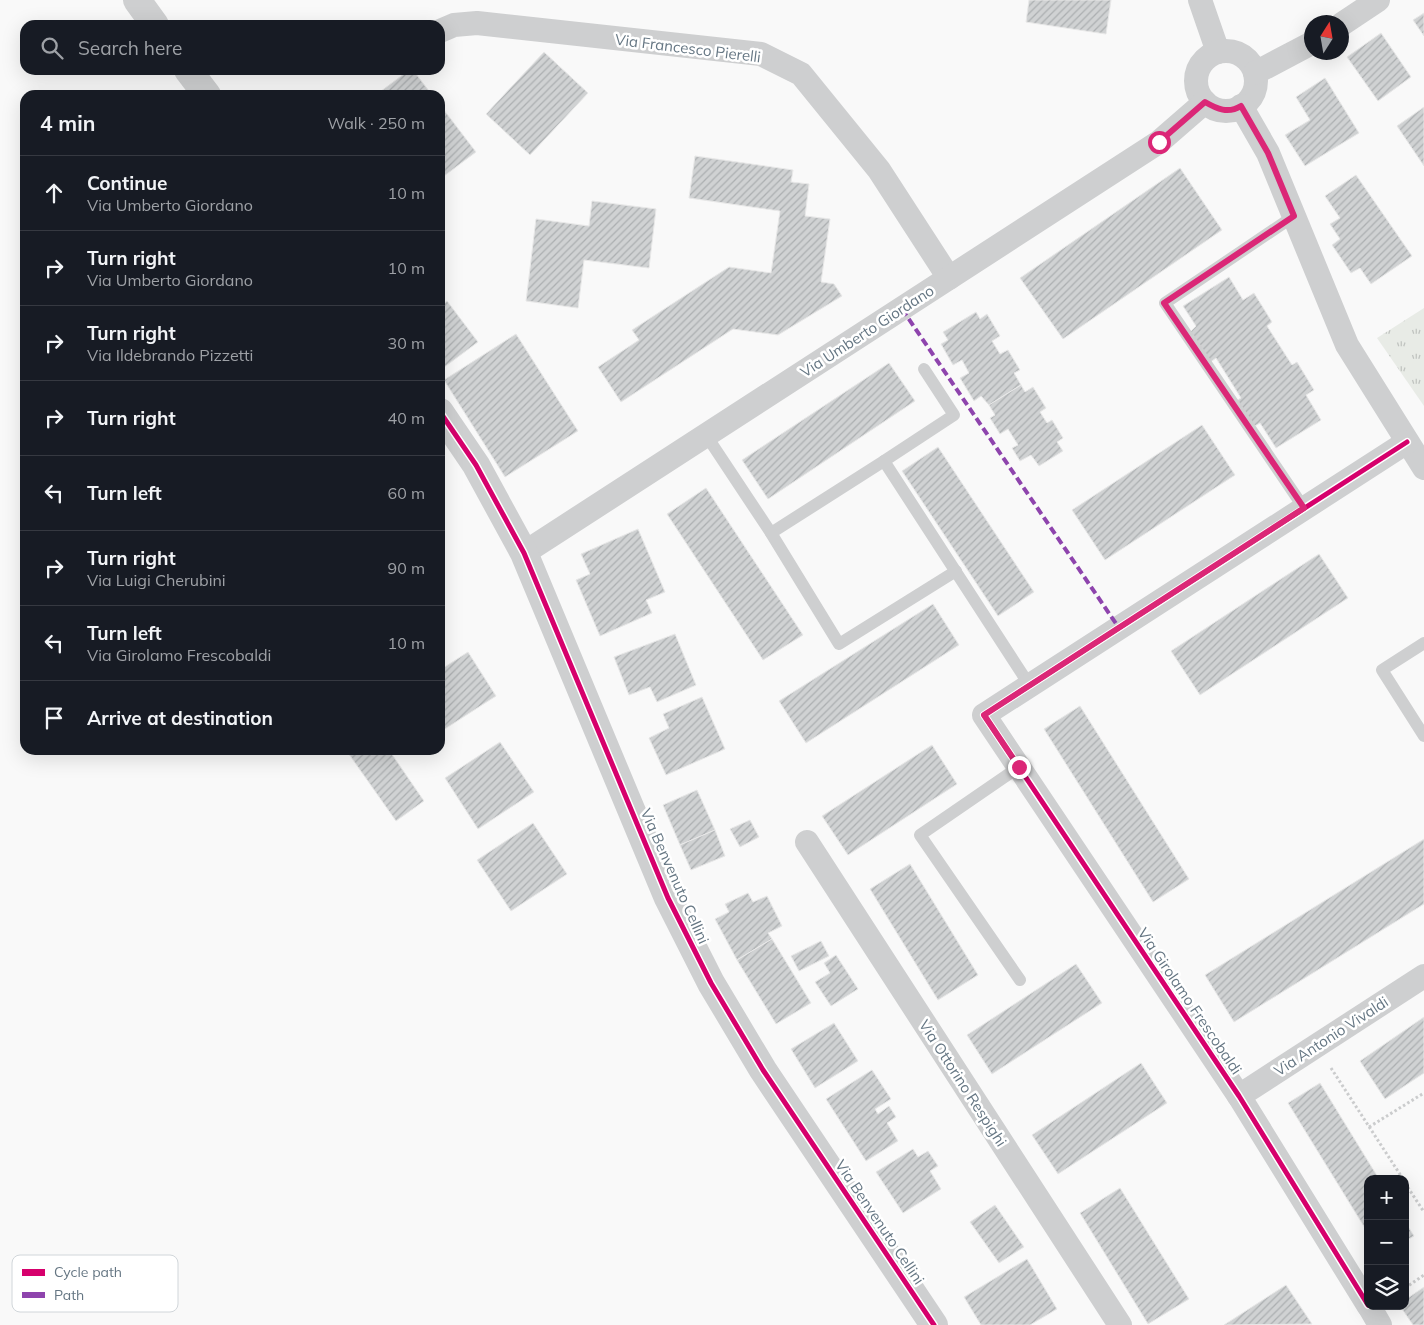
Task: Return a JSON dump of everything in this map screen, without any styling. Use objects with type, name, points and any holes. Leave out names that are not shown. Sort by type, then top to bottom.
[{"type":"street","points":[[137,0],[151,20]]},
{"type":"street","points":[[1200,0],[1218,52]]},
{"type":"street","points":[[1349,19],[1378,0]]},
{"type":"street","name":"Via Francesco Pierelli","points":[[445,29],[454,25],[477,23],[761,54],[801,74],[879,170],[949,278]]},
{"type":"street","points":[[1255,73],[1304,47]]},
{"type":"street","points":[[1218,52],[1234,52],[1248,60],[1255,73],[1256,89],[1248,102],[1234,110],[1219,110],[1205,102],[1197,89],[1197,73],[1205,59],[1218,52]]},
{"type":"street","points":[[192,75],[203,90]]},
{"type":"street","name":"Via Umberto Giordano","points":[[524,553],[1159,142],[1205,102]]},
{"type":"street","points":[[1241,106],[1268,153],[1347,345],[1424,468]]},
{"type":"street","name":"Via Benvenuto Cellini","points":[[445,419],[476,465],[524,553],[668,898],[711,983],[763,1070],[934,1325]]},
{"type":"street","points":[[1030,686],[1407,442]]},
{"type":"street","name":"Via Girolamo Frescobaldi","points":[[1030,686],[984,715],[1239,1096],[1364,1299]]},
{"type":"street","name":"Via Ottorino Respighi","points":[[807,842],[1120,1325]]},
{"type":"street","name":"Via Antonio Vivaldi","points":[[1239,1096],[1424,976]]},
{"type":"street","name":"Via Girolamo Frescobaldi","points":[[1371,1310],[1380,1325]]},
{"type":"lane","points":[[1294,216],[1164,303],[1304,508]]},
{"type":"lane","points":[[770,534],[954,415],[924,369]]},
{"type":"lane","points":[[706,435],[839,644],[956,571]]},
{"type":"lane","points":[[884,460],[1030,686]]},
{"type":"lane","points":[[1424,644],[1382,670],[1419,718],[1424,736]]},
{"type":"lane","points":[[1019,767],[920,836],[1020,980]]},
{"type":"path","points":[[1317,1046],[1400,1175]]},
{"type":"path","points":[[1369,1127],[1424,1094]]},
{"type":"path","points":[[1409,1189],[1424,1212]]},
{"type":"path","points":[[1409,1285],[1424,1276]]},
{"type":"green space","points":[[1424,308],[1424,406],[1377,338]]},
{"type":"building","points":[[1029,0],[1111,0],[1106,34],[1026,22]]},
{"type":"building","points":[[1424,13],[1424,36],[1413,20]]},
{"type":"building","points":[[1381,33],[1411,77],[1378,101],[1349,60],[1349,56]]},
{"type":"building","points":[[544,52],[588,93],[530,155],[486,114]]},
{"type":"building","points":[[402,75],[417,75],[428,90],[383,90]]},
{"type":"building","points":[[1325,78],[1359,133],[1305,166],[1285,135],[1310,120],[1296,97]]},
{"type":"building","points":[[1424,107],[1424,166],[1397,126]]},
{"type":"building","points":[[445,112],[476,152],[445,175]]},
{"type":"building","points":[[695,156],[793,170],[791,182],[809,184],[805,216],[830,219],[821,282],[834,284],[842,296],[778,335],[733,329],[621,402],[598,367],[639,340],[632,330],[729,267],[771,273],[780,211],[689,198]]},
{"type":"building","points":[[1180,168],[1222,230],[1063,339],[1020,278]]},
{"type":"building","points":[[1356,175],[1412,256],[1371,284],[1360,268],[1351,273],[1332,245],[1340,239],[1330,224],[1340,218],[1325,196]]},
{"type":"building","points":[[592,201],[656,209],[649,268],[584,260],[578,308],[526,301],[536,219],[589,226]]},
{"type":"building","points":[[1229,277],[1243,300],[1254,293],[1272,322],[1267,326],[1292,365],[1297,362],[1314,390],[1306,395],[1321,420],[1276,448],[1260,423],[1253,427],[1236,401],[1241,398],[1216,358],[1209,363],[1190,332],[1196,326],[1183,306]]},
{"type":"building","points":[[447,301],[478,342],[445,367],[445,302]]},
{"type":"building","points":[[976,312],[980,319],[987,314],[1000,336],[992,341],[1000,354],[1008,350],[1020,370],[1014,373],[1021,385],[989,405],[981,396],[974,401],[960,378],[969,373],[962,360],[953,365],[941,344],[948,340],[943,332]]},
{"type":"building","points":[[516,334],[578,431],[505,477],[445,379]]},
{"type":"building","points":[[889,363],[915,401],[768,499],[742,460]]},
{"type":"building","points":[[1021,385],[1025,392],[1033,387],[1046,408],[1040,412],[1047,423],[1052,420],[1063,438],[1057,442],[1063,451],[1039,466],[1031,455],[1020,461],[1012,448],[1018,445],[1008,429],[1000,434],[990,418],[995,415],[989,405]]},
{"type":"building","points":[[1202,425],[1235,475],[1105,560],[1072,510]]},
{"type":"building","points":[[938,447],[1034,592],[998,616],[902,471]]},
{"type":"building","points":[[706,488],[803,635],[763,660],[667,514]]},
{"type":"building","points":[[638,529],[665,592],[646,600],[652,613],[600,636],[576,580],[590,574],[581,554]]},
{"type":"building","points":[[1319,554],[1348,598],[1200,695],[1171,651]]},
{"type":"building","points":[[933,604],[959,645],[806,743],[779,701]]},
{"type":"building","points":[[675,634],[696,685],[657,702],[650,687],[629,695],[614,657]]},
{"type":"building","points":[[468,652],[496,696],[445,729],[445,667]]},
{"type":"building","points":[[702,697],[725,749],[666,775],[649,738],[669,728],[663,714]]},
{"type":"building","points":[[1080,706],[1189,879],[1153,902],[1044,729]]},
{"type":"building","points":[[500,742],[534,792],[478,829],[445,778]]},
{"type":"building","points":[[932,745],[957,784],[848,855],[822,816]]},
{"type":"building","points":[[350,755],[392,755],[424,801],[396,821]]},
{"type":"building","points":[[697,790],[715,830],[680,845],[663,805]]},
{"type":"building","points":[[750,820],[759,837],[740,847],[730,829]]},
{"type":"building","points":[[533,823],[567,874],[511,911],[477,860]]},
{"type":"building","points":[[715,830],[725,856],[691,870],[680,845]]},
{"type":"building","points":[[1424,839],[1424,904],[1234,1022],[1205,975]]},
{"type":"building","points":[[910,864],[978,975],[938,1000],[870,889]]},
{"type":"building","points":[[748,893],[753,902],[767,896],[782,926],[768,933],[772,939],[737,960],[715,919],[729,912],[725,904]]},
{"type":"building","points":[[772,939],[811,1003],[776,1024],[737,960]]},
{"type":"building","points":[[821,941],[829,956],[799,971],[791,956]]},
{"type":"building","points":[[836,955],[858,989],[831,1006],[815,982],[830,973],[824,963]]},
{"type":"building","points":[[1076,964],[1102,1003],[992,1074],[967,1035]]},
{"type":"building","points":[[1424,1017],[1424,1073],[1385,1099],[1360,1061]]},
{"type":"building","points":[[834,1023],[858,1061],[815,1088],[791,1049]]},
{"type":"building","points":[[1141,1063],[1167,1103],[1058,1174],[1032,1135]]},
{"type":"building","points":[[872,1070],[891,1099],[875,1109],[878,1114],[889,1106],[896,1117],[887,1123],[898,1141],[866,1161],[826,1099]]},
{"type":"building","points":[[1320,1083],[1377,1175],[1364,1175],[1364,1226],[1288,1103]]},
{"type":"building","points":[[913,1149],[918,1157],[928,1151],[938,1166],[930,1171],[941,1189],[903,1213],[876,1172]]},
{"type":"building","points":[[1120,1188],[1189,1299],[1148,1324],[1080,1213]]},
{"type":"building","points":[[995,1205],[1024,1247],[999,1263],[970,1222]]},
{"type":"building","points":[[1409,1228],[1414,1236],[1409,1239]]},
{"type":"building","points":[[1027,1259],[1057,1309],[1030,1325],[981,1325],[964,1297]]},
{"type":"building","points":[[1286,1285],[1312,1324],[1224,1325]]},
{"type":"building","points":[[1424,1287],[1424,1325],[1413,1325],[1403,1310],[1409,1310],[1409,1297]]},
{"type":"marked path","points":[[902,309],[1119,628]]},
{"type":"cycle path","points":[[445,419],[476,465],[524,553],[668,898],[711,983],[763,1070],[934,1325]]},
{"type":"cycle path","points":[[1364,1299],[1239,1096],[984,715],[1407,442]]},
{"type":"route","points":[[1019,767],[984,715],[1304,508],[1164,303],[1294,216],[1268,153],[1241,106],[1234,110],[1219,110],[1205,102],[1159,142]]}]
